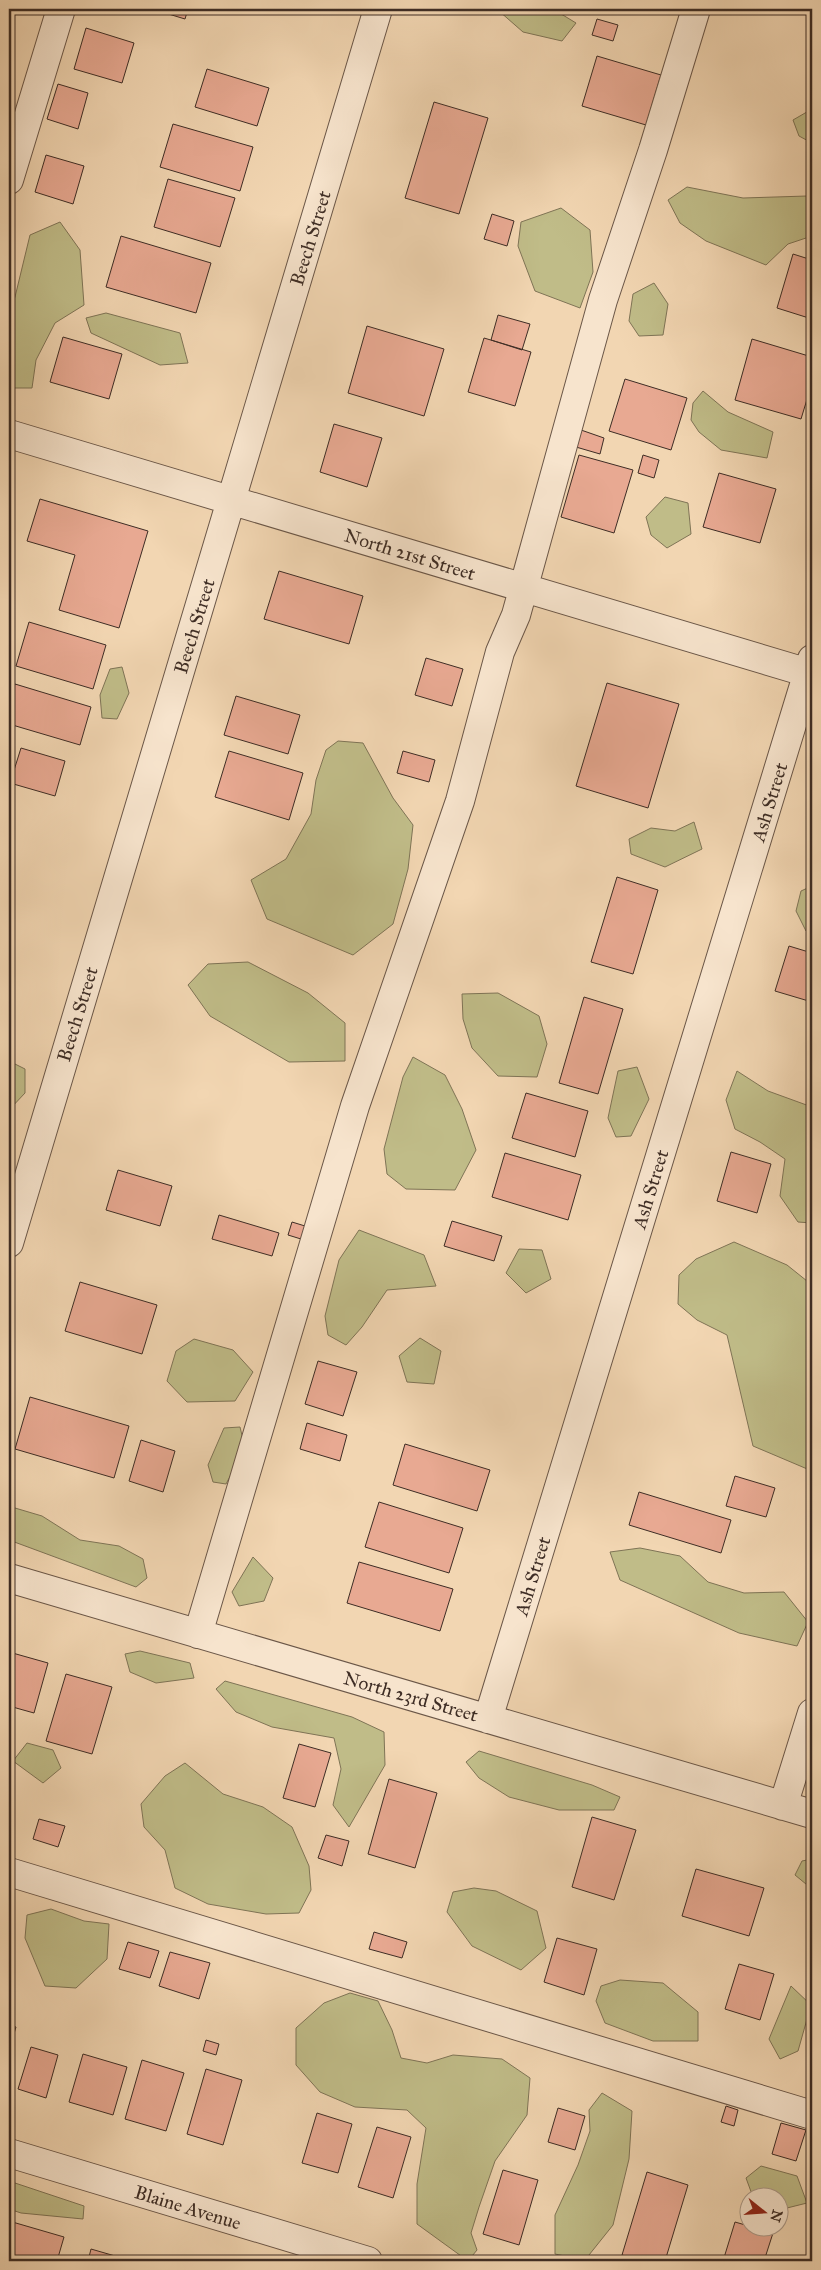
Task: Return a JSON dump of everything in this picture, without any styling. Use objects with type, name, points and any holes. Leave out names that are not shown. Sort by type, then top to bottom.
[{"type":"street","points":[[9,180],[60,9]]},
{"type":"street","name":"Beech Street","points":[[9,1243],[378,9]]},
{"type":"street","points":[[198,1634],[355,1106],[460,801],[500,652],[516,615],[524,588],[604,300],[653,150],[696,9]]},
{"type":"street","name":"North 21st Street","points":[[9,434],[524,588],[811,669]]},
{"type":"street","name":"Ash Street","points":[[488,1719],[811,669]]},
{"type":"street","name":"North 23rd Street","points":[[9,1578],[812,1814]]},
{"type":"street","points":[[783,1806],[812,1713]]},
{"type":"street","points":[[9,1872],[812,2115]]},
{"type":"street","name":"Blaine Avenue","points":[[9,2154],[368,2261]]},
{"type":"shaded area","points":[[501,9],[553,9],[576,23],[562,41],[523,32],[499,11]]},
{"type":"shaded area","points":[[812,109],[812,143],[799,136],[793,120]]},
{"type":"shaded area","points":[[687,187],[743,198],[807,196],[812,200],[812,236],[788,244],[766,265],[706,241],[680,223],[668,200]]},
{"type":"shaded area","points":[[561,208],[590,230],[593,272],[580,308],[535,291],[518,246],[521,222]]},
{"type":"shaded area","points":[[60,222],[80,250],[84,305],[55,323],[36,360],[32,388],[10,388],[9,310],[15,297],[30,235]]},
{"type":"shaded area","points":[[654,283],[668,304],[663,335],[639,336],[629,321],[633,294]]},
{"type":"shaded area","points":[[106,313],[180,333],[188,363],[160,365],[91,333],[86,318]]},
{"type":"shaded area","points":[[703,391],[728,412],[773,432],[767,458],[721,450],[699,432],[691,420],[693,403]]},
{"type":"shaded area","points":[[665,497],[688,503],[691,534],[667,548],[651,535],[646,517]]},
{"type":"shaded area","points":[[122,667],[129,693],[117,719],[102,718],[100,695],[110,669]]},
{"type":"shaded area","points":[[338,741],[363,743],[393,798],[413,825],[408,869],[393,924],[353,955],[267,919],[251,880],[286,859],[311,814],[316,780],[326,750]]},
{"type":"shaded area","points":[[694,822],[702,849],[665,867],[631,854],[629,839],[651,828],[675,831]]},
{"type":"shaded area","points":[[812,886],[812,930],[806,931],[796,911],[801,891]]},
{"type":"shaded area","points":[[248,962],[308,993],[345,1023],[345,1061],[289,1062],[210,1016],[188,985],[208,964]]},
{"type":"shaded area","points":[[498,993],[539,1016],[547,1044],[537,1077],[498,1076],[472,1048],[463,1019],[462,994]]},
{"type":"shaded area","points":[[413,1057],[445,1075],[462,1109],[476,1150],[455,1190],[406,1189],[387,1174],[384,1149],[403,1077]]},
{"type":"shaded area","points":[[9,1061],[25,1069],[25,1093],[9,1110]]},
{"type":"shaded area","points":[[637,1067],[649,1099],[631,1136],[616,1137],[608,1118],[618,1071]]},
{"type":"shaded area","points":[[737,1071],[768,1091],[812,1107],[812,1223],[798,1222],[780,1196],[785,1159],[760,1142],[735,1129],[726,1100]]},
{"type":"shaded area","points":[[359,1230],[424,1255],[436,1286],[387,1290],[362,1327],[346,1345],[328,1335],[325,1316],[339,1260]]},
{"type":"shaded area","points":[[734,1242],[787,1265],[812,1285],[812,1471],[753,1446],[727,1335],[697,1320],[678,1304],[679,1275],[696,1259]]},
{"type":"shaded area","points":[[519,1249],[542,1250],[551,1279],[526,1293],[506,1273]]},
{"type":"shaded area","points":[[420,1338],[441,1351],[434,1384],[407,1382],[399,1356]]},
{"type":"shaded area","points":[[194,1339],[233,1350],[253,1372],[235,1401],[187,1402],[167,1381],[176,1351]]},
{"type":"shaded area","points":[[240,1427],[245,1448],[226,1484],[213,1482],[208,1465],[224,1428]]},
{"type":"shaded area","points":[[15,1508],[42,1516],[80,1540],[119,1546],[143,1559],[147,1578],[136,1587],[9,1540],[9,1514]]},
{"type":"shaded area","points":[[640,1548],[680,1556],[708,1582],[744,1593],[784,1592],[808,1622],[797,1646],[739,1633],[620,1580],[610,1552]]},
{"type":"shaded area","points":[[253,1557],[273,1578],[264,1601],[239,1606],[232,1592]]},
{"type":"shaded area","points":[[140,1651],[190,1663],[194,1678],[156,1683],[130,1672],[125,1654]]},
{"type":"shaded area","points":[[225,1681],[352,1717],[384,1732],[385,1765],[349,1827],[333,1805],[341,1769],[334,1738],[272,1727],[236,1712],[216,1689]]},
{"type":"shaded area","points":[[27,1743],[53,1750],[61,1768],[43,1783],[13,1761]]},
{"type":"shaded area","points":[[479,1751],[592,1785],[620,1797],[614,1810],[559,1810],[509,1797],[479,1778],[466,1762]]},
{"type":"shaded area","points":[[185,1763],[223,1794],[263,1807],[292,1827],[309,1866],[311,1890],[299,1913],[266,1914],[208,1904],[175,1888],[165,1850],[144,1827],[141,1804],[165,1776]]},
{"type":"shaded area","points":[[812,1859],[812,1889],[795,1875],[802,1861]]},
{"type":"shaded area","points":[[474,1888],[496,1891],[537,1911],[546,1948],[521,1970],[472,1946],[447,1912],[453,1892]]},
{"type":"shaded area","points":[[51,1909],[84,1921],[109,1924],[107,1959],[76,1988],[45,1986],[25,1938],[27,1915]]},
{"type":"shaded area","points":[[620,1980],[663,1983],[698,2012],[698,2041],[653,2041],[605,2023],[596,2001],[601,1986]]},
{"type":"shaded area","points":[[791,1986],[811,2005],[798,2051],[780,2059],[769,2039]]},
{"type":"shaded area","points":[[350,1993],[378,2001],[392,2030],[401,2058],[427,2063],[453,2055],[502,2059],[530,2078],[527,2115],[495,2161],[471,2233],[477,2250],[468,2261],[417,2224],[417,2184],[426,2128],[407,2110],[355,2107],[320,2092],[296,2065],[296,2028],[324,2003]]},
{"type":"shaded area","points":[[602,2093],[632,2111],[629,2159],[613,2225],[585,2260],[555,2254],[555,2215],[578,2165],[590,2131],[589,2110]]},
{"type":"shaded area","points":[[761,2166],[797,2176],[807,2203],[788,2208],[788,2188],[750,2188],[746,2178]]},
{"type":"shaded area","points":[[9,2181],[84,2206],[83,2219],[21,2213],[9,2209]]},
{"type":"building","points":[[152,9],[188,9],[185,19]]},
{"type":"building","points":[[597,19],[618,25],[613,41],[592,35]]},
{"type":"building","points":[[86,28],[134,43],[122,83],[74,69]]},
{"type":"building","points":[[597,56],[661,75],[646,125],[582,106]]},
{"type":"building","points":[[207,69],[269,88],[257,126],[195,107]]},
{"type":"building","points":[[58,84],[88,93],[78,129],[47,119]]},
{"type":"building","points":[[434,102],[488,118],[459,214],[405,198]]},
{"type":"building","points":[[173,124],[253,147],[240,191],[160,167]]},
{"type":"building","points":[[46,155],[84,166],[73,204],[35,192]]},
{"type":"building","points":[[168,179],[235,198],[220,247],[154,227]]},
{"type":"building","points":[[492,214],[514,221],[507,246],[484,239]]},
{"type":"building","points":[[121,236],[211,263],[196,313],[106,287]]},
{"type":"building","points":[[793,254],[812,260],[812,319],[777,308]]},
{"type":"building","points":[[498,315],[530,324],[522,350],[491,340]]},
{"type":"building","points":[[367,326],[444,349],[424,416],[348,393]]},
{"type":"building","points":[[63,337],[122,354],[109,399],[50,382]]},
{"type":"building","points":[[484,338],[531,352],[515,406],[468,392]]},
{"type":"building","points":[[752,339],[812,357],[812,383],[801,419],[735,400]]},
{"type":"building","points":[[625,379],[687,398],[671,450],[609,431]]},
{"type":"building","points":[[334,424],[382,438],[367,487],[320,472]]},
{"type":"building","points":[[581,430],[604,438],[600,454],[576,447]]},
{"type":"building","points":[[579,455],[633,470],[614,533],[561,517]]},
{"type":"building","points":[[643,455],[659,460],[654,478],[638,473]]},
{"type":"building","points":[[719,473],[776,489],[760,543],[703,527]]},
{"type":"building","points":[[40,499],[148,531],[119,628],[59,610],[75,555],[27,541]]},
{"type":"building","points":[[279,571],[363,596],[349,644],[264,619]]},
{"type":"building","points":[[29,622],[106,645],[93,689],[16,666]]},
{"type":"building","points":[[426,658],[463,669],[452,706],[415,695]]},
{"type":"building","points":[[607,683],[679,704],[648,808],[576,786]]},
{"type":"building","points":[[15,684],[91,707],[80,745],[9,724],[9,705]]},
{"type":"building","points":[[236,696],[300,715],[288,754],[224,735]]},
{"type":"building","points":[[21,748],[65,761],[55,796],[10,783]]},
{"type":"building","points":[[229,751],[303,773],[289,820],[215,797]]},
{"type":"building","points":[[403,751],[435,760],[429,782],[397,773]]},
{"type":"building","points":[[617,877],[658,890],[633,974],[591,962]]},
{"type":"building","points":[[789,946],[812,953],[812,1002],[775,991]]},
{"type":"building","points":[[584,997],[623,1009],[598,1094],[559,1083]]},
{"type":"building","points":[[526,1093],[588,1111],[575,1157],[512,1138]]},
{"type":"building","points":[[731,1152],[771,1164],[757,1213],[717,1201]]},
{"type":"building","points":[[505,1153],[581,1175],[568,1220],[492,1197]]},
{"type":"building","points":[[118,1170],[172,1186],[160,1226],[106,1210]]},
{"type":"building","points":[[219,1215],[279,1233],[272,1256],[212,1239]]},
{"type":"building","points":[[452,1221],[502,1236],[494,1261],[444,1246]]},
{"type":"building","points":[[292,1222],[305,1226],[301,1239],[288,1235]]},
{"type":"building","points":[[80,1282],[157,1305],[142,1354],[65,1331]]},
{"type":"building","points":[[318,1361],[357,1372],[343,1416],[305,1404]]},
{"type":"building","points":[[30,1397],[129,1426],[114,1478],[15,1449]]},
{"type":"building","points":[[307,1423],[347,1435],[340,1461],[300,1449]]},
{"type":"building","points":[[141,1440],[175,1451],[163,1492],[129,1481]]},
{"type":"building","points":[[405,1444],[490,1470],[477,1511],[393,1485]]},
{"type":"building","points":[[735,1476],[775,1488],[766,1517],[726,1506]]},
{"type":"building","points":[[639,1492],[731,1520],[721,1553],[629,1525]]},
{"type":"building","points":[[379,1502],[463,1528],[449,1573],[365,1547]]},
{"type":"building","points":[[359,1562],[453,1589],[440,1631],[347,1603]]},
{"type":"building","points":[[9,1652],[48,1663],[34,1713],[9,1706]]},
{"type":"building","points":[[66,1674],[112,1687],[92,1754],[46,1741]]},
{"type":"building","points":[[299,1744],[331,1753],[315,1807],[283,1798]]},
{"type":"building","points":[[389,1779],[437,1793],[415,1868],[368,1854]]},
{"type":"building","points":[[592,1817],[636,1830],[614,1900],[572,1887]]},
{"type":"building","points":[[39,1819],[65,1826],[58,1847],[33,1839]]},
{"type":"building","points":[[326,1835],[349,1841],[342,1866],[318,1858]]},
{"type":"building","points":[[696,1869],[764,1888],[749,1936],[682,1916]]},
{"type":"building","points":[[374,1932],[407,1942],[402,1958],[369,1949]]},
{"type":"building","points":[[557,1938],[597,1949],[584,1995],[544,1982]]},
{"type":"building","points":[[128,1942],[159,1951],[150,1978],[119,1969]]},
{"type":"building","points":[[170,1952],[210,1963],[199,1999],[159,1986]]},
{"type":"building","points":[[739,1964],[774,1974],[760,2020],[725,2009]]},
{"type":"building","points":[[9,2025],[16,2027],[9,2050]]},
{"type":"building","points":[[206,2040],[219,2044],[216,2055],[203,2051]]},
{"type":"building","points":[[31,2047],[58,2055],[46,2098],[18,2089]]},
{"type":"building","points":[[83,2054],[127,2067],[113,2115],[69,2102]]},
{"type":"building","points":[[142,2060],[184,2073],[166,2131],[125,2119]]},
{"type":"building","points":[[206,2069],[242,2080],[223,2145],[187,2134]]},
{"type":"building","points":[[726,2106],[738,2110],[734,2126],[721,2122]]},
{"type":"building","points":[[558,2108],[585,2116],[575,2150],[548,2142]]},
{"type":"building","points":[[317,2113],[352,2124],[338,2173],[302,2163]]},
{"type":"building","points":[[781,2123],[806,2130],[796,2161],[772,2154]]},
{"type":"building","points":[[377,2127],[411,2137],[393,2198],[358,2187]]},
{"type":"building","points":[[503,2170],[538,2180],[519,2245],[483,2234]]},
{"type":"building","points":[[647,2172],[688,2185],[665,2261],[645,2261],[622,2255]]},
{"type":"building","points":[[9,2221],[64,2237],[57,2261],[9,2261]]},
{"type":"building","points":[[735,2222],[738,2223],[738,2238],[771,2238],[764,2261],[723,2261]]},
{"type":"building","points":[[91,2249],[122,2258],[120,2261],[88,2261]]}]
